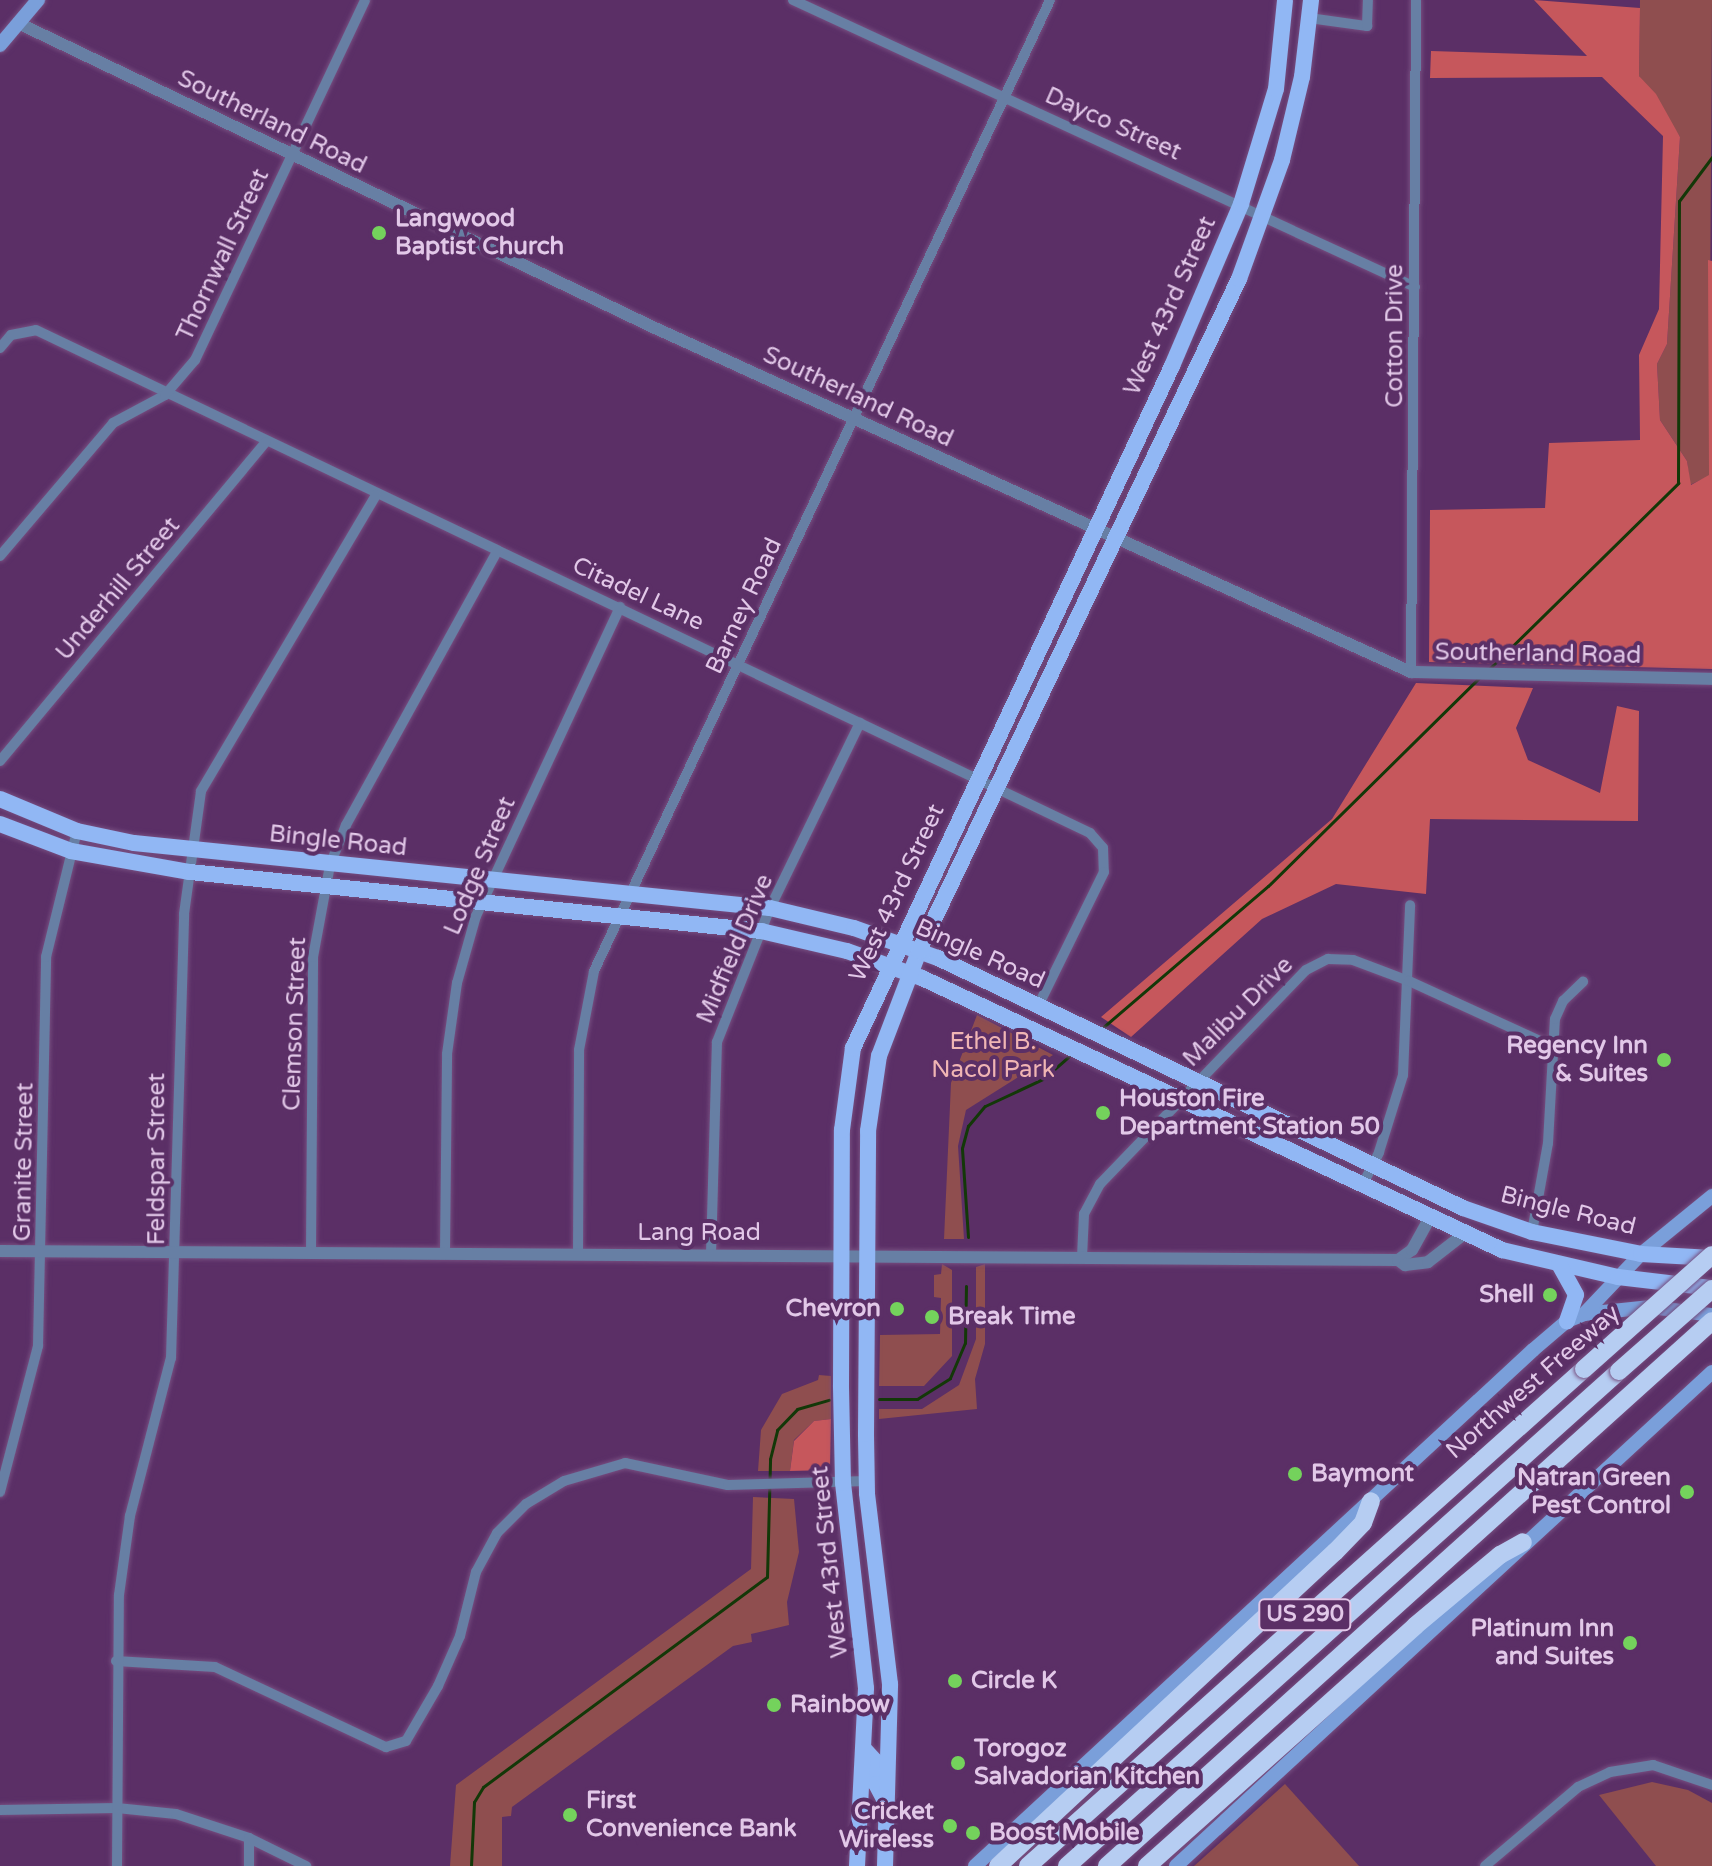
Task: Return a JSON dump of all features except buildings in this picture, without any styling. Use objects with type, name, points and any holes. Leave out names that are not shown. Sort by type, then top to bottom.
[{"type":"highway","name":"Northwest Freeway","points":[[1028,1866],[1712,1257]]},
{"type":"highway","points":[[1067,1866],[1712,1288]]},
{"type":"highway","name":"US 290","points":[[1107,1866],[1655,1373],[1712,1318]]},
{"type":"highway","points":[[998,1866],[1335,1552],[1363,1523],[1371,1501]]},
{"type":"highway","points":[[1147,1866],[1415,1626],[1500,1555],[1523,1542]]},
{"type":"main road","points":[[0,45],[38,0]]},
{"type":"main road","name":"West 43rd Street","points":[[858,1859],[864,1749],[864,1635],[843,1483],[842,1130],[853,1048],[898,943],[1039,654],[1172,366],[1241,204],[1276,89],[1285,0]]},
{"type":"main road","name":"West 43rd Street","points":[[886,1860],[888,1638],[867,1481],[868,1131],[879,1056],[919,951],[1118,541],[1264,215],[1302,77],[1311,0]]},
{"type":"main road","points":[[1172,366],[1195,374]]},
{"type":"main road","points":[[1039,654],[1058,664]]},
{"type":"main road","name":"Bingle Road","points":[[0,799],[77,831],[193,851],[770,908],[919,951],[1198,1079],[1371,1167],[1527,1230],[1641,1254],[1712,1257]]},
{"type":"main road","name":"Bingle Road","points":[[0,824],[71,851],[190,872],[761,931],[888,965],[1062,1041],[1502,1250],[1618,1277],[1712,1288]]},
{"type":"main road","points":[[1139,1077],[1149,1058]]},
{"type":"main road","points":[[842,1130],[868,1131]]},
{"type":"main road","points":[[1584,1314],[1641,1254],[1712,1196]]},
{"type":"main road","points":[[1430,1217],[1450,1215],[1527,1230]]},
{"type":"main road","points":[[1559,1264],[1576,1295],[1567,1321]]},
{"type":"main road","points":[[975,1866],[1567,1321],[1584,1314],[1651,1307],[1712,1318]]},
{"type":"main road","points":[[1176,1866],[1485,1585],[1523,1542],[1709,1373]]},
{"type":"main road","points":[[864,1635],[888,1638]]},
{"type":"main road","points":[[864,1749],[875,1761],[876,1784],[888,1806]]},
{"type":"main road","points":[[858,1859],[886,1860]]},
{"type":"street","name":"Thornwall Street","points":[[0,556],[113,423],[165,395],[214,329],[365,0]]},
{"type":"street","name":"Dayco Street","points":[[793,0],[1241,204],[1415,287]]},
{"type":"street","name":"Barney Road","points":[[578,1254],[581,1029],[594,971],[1050,0]]},
{"type":"street","points":[[1309,18],[1367,26],[1368,0]]},
{"type":"street","name":"Cotton Drive","points":[[1411,672],[1416,0]]},
{"type":"street","name":"Southerland Road","points":[[18,23],[292,156],[853,418],[1411,672],[1466,678],[1712,679]]},
{"type":"street","name":"Citadel Lane","points":[[0,348],[11,335],[36,330],[376,495],[979,776],[1090,833],[1103,848],[1104,872],[1038,1006]]},
{"type":"street","name":"Underhill Street","points":[[0,761],[266,442]]},
{"type":"street","name":"Feldspar Street","points":[[117,1866],[116,1661],[130,1516],[171,1358],[177,1252],[177,1065],[190,872],[201,791],[376,495]]},
{"type":"street","name":"Clemson Street","points":[[311,1253],[312,970],[330,865],[346,825],[497,551]]},
{"type":"street","name":"Lodge Street","points":[[445,1253],[449,1029],[457,983],[482,903],[620,607]]},
{"type":"street","name":"Midfield Drive","points":[[711,1255],[717,1042],[770,908],[860,723]]},
{"type":"street","name":"Granite Street","points":[[0,1492],[38,1346],[43,1251],[46,957],[77,831]]},
{"type":"street","points":[[1362,1186],[1403,1075],[1410,905]]},
{"type":"street","name":"Malibu Drive","points":[[1082,1257],[1084,1214],[1100,1184],[1306,970],[1328,959],[1353,960],[1409,981],[1553,1047]]},
{"type":"street","points":[[1527,1230],[1548,1143],[1553,1047],[1563,1001],[1583,982]]},
{"type":"street","points":[[1398,1260],[1412,1250],[1430,1217]]},
{"type":"street","name":"Lang Road","points":[[0,1251],[1398,1260],[1405,1265],[1424,1264],[1464,1234]]},
{"type":"street","points":[[116,1661],[215,1667],[386,1747],[406,1741],[421,1717],[460,1636],[476,1572],[497,1533],[526,1504],[580,1472],[625,1463],[728,1485],[867,1481]]},
{"type":"street","points":[[1485,1866],[1578,1787],[1610,1772],[1653,1765],[1712,1785]]},
{"type":"street","points":[[0,1810],[117,1808],[176,1814],[249,1838],[306,1866]]},
{"type":"street","points":[[249,1838],[249,1866]]},
{"type":"green space","points":[[1640,0],[1712,0],[1709,476],[1690,485],[1687,461],[1660,420],[1657,364],[1667,344],[1680,137],[1639,76]]},
{"type":"green space","name":"Ethel B. Nacol Park","points":[[977,1015],[1053,1055],[966,1110],[958,1146],[964,1239],[944,1239],[951,1083]]},
{"type":"green space","points":[[942,1264],[952,1270],[952,1356],[924,1386],[879,1386],[880,1335],[940,1334],[941,1298],[934,1297],[934,1275],[941,1274]]},
{"type":"green space","points":[[985,1264],[985,1344],[975,1379],[977,1409],[879,1419],[879,1409],[922,1409],[959,1385],[976,1339],[976,1267]]},
{"type":"green space","points":[[819,1375],[831,1376],[831,1419],[814,1421],[794,1440],[790,1471],[758,1471],[761,1430],[782,1394],[818,1380]]},
{"type":"green space","points":[[753,1497],[794,1499],[799,1552],[787,1602],[789,1625],[751,1634],[752,1642],[733,1646],[512,1807],[511,1816],[502,1817],[502,1866],[450,1866],[456,1785],[751,1569]]},
{"type":"green space","points":[[1652,1782],[1688,1790],[1712,1803],[1712,1866],[1656,1866],[1599,1795]]},
{"type":"green space","points":[[1285,1784],[1359,1866],[1194,1866]]},
{"type":"shaded area","points":[[1534,0],[1640,8],[1639,76],[1656,94],[1680,137],[1667,344],[1657,364],[1660,420],[1687,461],[1691,485],[1709,475],[1708,260],[1712,261],[1712,669],[1429,662],[1430,510],[1545,508],[1549,443],[1640,440],[1639,355],[1659,309],[1663,136],[1602,77],[1430,78],[1431,51],[1587,56]]},
{"type":"shaded area","points":[[1416,683],[1533,688],[1516,728],[1528,760],[1600,793],[1617,706],[1639,711],[1638,821],[1430,819],[1426,894],[1336,884],[1262,919],[1131,1037],[1101,1017],[1332,819]]},
{"type":"shaded area","points":[[831,1419],[830,1470],[790,1471],[794,1441],[814,1421]]},
{"type":"waterway","points":[[1488,670],[1678,483],[1679,201],[1712,157]]},
{"type":"waterway","points":[[1101,1029],[1268,886],[1479,678]]},
{"type":"waterway","points":[[968,1237],[962,1148],[968,1126],[985,1106],[1043,1079],[1071,1055]]},
{"type":"waterway","points":[[879,1399],[917,1399],[950,1378],[965,1343],[966,1286]]},
{"type":"waterway","points":[[471,1866],[474,1802],[483,1787],[767,1577],[770,1459],[777,1430],[797,1409],[829,1400]]},
{"type":"place","name":"Langwood Baptist Church","points":[[379,233]]},
{"type":"place","name":"Regency Inn & Suites","points":[[1664,1060]]},
{"type":"place","name":"Houston Fire Department Station 50","points":[[1103,1113]]},
{"type":"place","name":"Shell","points":[[1550,1295]]},
{"type":"place","name":"Chevron","points":[[897,1309]]},
{"type":"place","name":"Break Time","points":[[932,1317]]},
{"type":"place","name":"Baymont","points":[[1295,1474]]},
{"type":"place","name":"Natran Green Pest Control","points":[[1687,1492]]},
{"type":"place","name":"Platinum Inn and Suites","points":[[1630,1643]]},
{"type":"place","name":"Circle K","points":[[955,1681]]},
{"type":"place","name":"Rainbow","points":[[774,1705]]},
{"type":"place","name":"Torogoz Salvadorian Kitchen","points":[[958,1763]]},
{"type":"place","name":"First Convenience Bank","points":[[570,1815]]},
{"type":"place","name":"Cricket Wireless","points":[[950,1826]]},
{"type":"place","name":"Boost Mobile","points":[[973,1833]]}]
